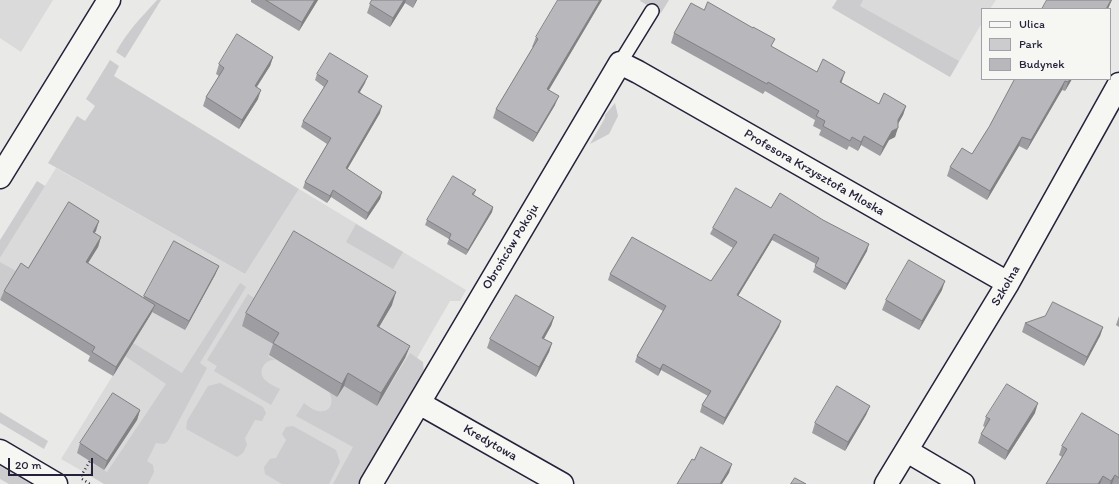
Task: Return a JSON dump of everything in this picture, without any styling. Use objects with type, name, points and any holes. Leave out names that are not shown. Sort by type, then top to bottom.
[{"type":"street","points":[[0,177],[109,0]]},
{"type":"street","name":"Profesora Krzysztofa Mloska","points":[[620,63],[1008,283]]},
{"type":"street","name":"Obrońców Pokoju","points":[[372,484],[620,63]]},
{"type":"street","name":"Szkolna","points":[[886,484],[1008,283],[1119,84]]},
{"type":"street","name":"Kredytowa","points":[[419,403],[562,484]]},
{"type":"street","points":[[0,451],[56,484]]},
{"type":"street","points":[[907,451],[963,484]]},
{"type":"lane","name":"Obrońców Pokoju","points":[[620,63],[652,11]]},
{"type":"path","points":[[80,478],[90,461]]},
{"type":"shaded area","points":[[0,0],[53,0],[21,52],[0,38]]},
{"type":"shaded area","points":[[837,0],[996,0],[991,8],[981,8],[981,25],[950,77],[832,8]]},
{"type":"shaded area","points":[[56,168],[245,274],[299,189],[466,290],[460,301],[450,301],[417,358],[422,371],[355,484],[105,484],[61,459],[133,343],[0,262],[0,258]]},
{"type":"green space","points":[[157,0],[161,0],[125,58],[116,52],[130,31]]},
{"type":"green space","points":[[669,0],[661,13],[640,1]]},
{"type":"green space","points":[[837,0],[863,0],[860,6],[959,61],[950,77],[832,8]]},
{"type":"green space","points":[[110,60],[119,66],[114,76],[299,189],[245,274],[48,163],[77,116],[85,121],[95,106],[86,99]]},
{"type":"green space","points":[[615,103],[618,116],[609,134],[590,144],[605,118],[605,115]]},
{"type":"green space","points":[[37,181],[45,186],[0,258],[0,240]]},
{"type":"green space","points":[[356,224],[403,252],[393,269],[346,242]]},
{"type":"green space","points":[[0,262],[18,272],[0,300]]},
{"type":"green space","points":[[240,283],[246,287],[200,363],[207,368],[168,441],[164,444],[156,443],[147,461],[153,465],[154,472],[148,484],[104,484],[89,475],[94,464],[107,472],[166,384],[125,356],[133,343],[182,373]]},
{"type":"green space","points":[[248,294],[256,299],[242,325],[274,345],[268,356],[275,360],[271,360],[265,364],[262,370],[265,380],[280,389],[271,405],[214,371],[217,366],[207,360]]},
{"type":"green space","points":[[410,353],[423,362],[424,373],[359,484],[333,484],[353,447],[296,416],[304,403],[318,411],[326,410],[331,406],[331,395],[329,392],[337,397],[344,386],[377,406]]},
{"type":"green space","points":[[220,383],[263,407],[266,413],[262,421],[255,420],[245,438],[247,445],[243,453],[237,457],[186,429],[187,421],[208,386]]},
{"type":"green space","points":[[0,412],[48,441],[44,449],[0,423]]},
{"type":"green space","points":[[293,426],[336,450],[340,462],[329,484],[282,484],[265,474],[264,467],[270,459],[276,458],[286,440],[282,434],[286,427]]},
{"type":"green space","points":[[0,466],[31,484],[9,484],[0,479]]},
{"type":"building","points":[[266,0],[315,0],[302,22]]},
{"type":"building","points":[[372,0],[404,0],[393,18],[370,4]]},
{"type":"building","points":[[558,0],[600,0],[547,89],[559,96],[537,133],[496,109],[538,39],[536,37]]},
{"type":"building","points":[[1047,0],[1111,0],[1107,8],[1043,8]]},
{"type":"building","points":[[708,2],[775,39],[771,46],[817,72],[823,59],[845,72],[840,82],[879,104],[884,93],[906,106],[898,120],[898,128],[892,131],[883,147],[864,136],[861,142],[852,137],[850,141],[823,126],[825,121],[816,116],[819,111],[768,82],[767,84],[674,33],[691,3],[704,10]]},
{"type":"building","points":[[237,34],[273,57],[255,86],[261,90],[242,120],[206,97],[224,68],[219,64]]},
{"type":"building","points":[[330,53],[368,76],[358,92],[382,106],[346,168],[382,192],[368,213],[333,190],[330,196],[305,182],[331,138],[303,121],[328,81],[317,74]]},
{"type":"building","points":[[1014,80],[1069,80],[1068,82],[1065,81],[1031,140],[1022,137],[990,191],[950,167],[962,148],[972,154],[989,127]]},
{"type":"building","points":[[453,176],[476,190],[472,194],[493,207],[468,250],[449,239],[451,234],[427,220]]},
{"type":"building","points":[[736,188],[771,208],[780,193],[823,220],[869,244],[847,284],[815,266],[819,258],[774,234],[737,295],[781,321],[725,418],[702,405],[711,391],[663,364],[660,369],[637,356],[666,306],[610,274],[632,237],[711,281],[737,242],[713,228]]},
{"type":"building","points":[[69,202],[99,221],[93,232],[101,237],[86,262],[155,305],[116,367],[92,352],[95,347],[4,291],[21,263],[28,268]]},
{"type":"building","points":[[294,231],[396,292],[377,326],[410,346],[381,393],[348,373],[342,384],[273,343],[279,333],[246,313]]},
{"type":"building","points":[[174,241],[219,266],[189,321],[144,296]]},
{"type":"building","points":[[909,260],[945,281],[922,321],[886,300]]},
{"type":"building","points":[[516,295],[554,317],[542,338],[552,343],[539,367],[490,339]]},
{"type":"building","points":[[1053,302],[1103,327],[1087,357],[1025,323],[1045,316]]},
{"type":"building","points":[[1007,384],[1038,403],[1008,451],[981,434],[990,419],[986,417]]},
{"type":"building","points":[[837,386],[870,406],[848,442],[815,423]]},
{"type":"building","points":[[113,393],[140,410],[107,461],[80,443]]},
{"type":"building","points":[[1082,413],[1119,435],[1119,478],[1115,475],[1111,481],[1103,476],[1098,484],[1046,484],[1067,449],[1062,446]]},
{"type":"building","points":[[701,447],[732,464],[720,484],[677,484],[692,459],[694,460]]},
{"type":"building","points":[[795,478],[806,484],[791,484]]}]
